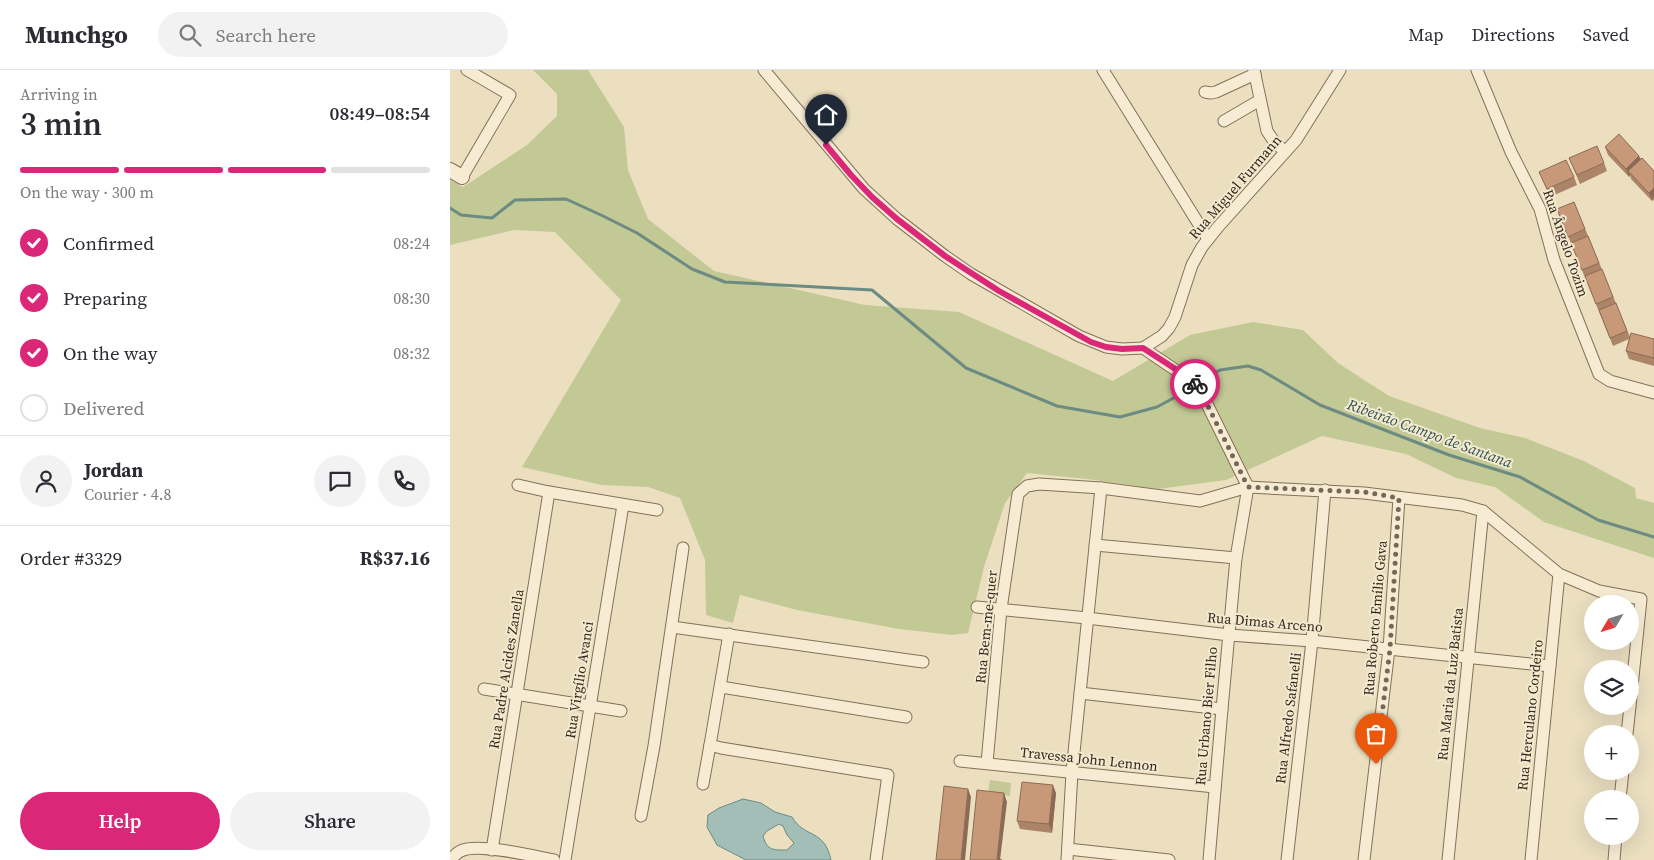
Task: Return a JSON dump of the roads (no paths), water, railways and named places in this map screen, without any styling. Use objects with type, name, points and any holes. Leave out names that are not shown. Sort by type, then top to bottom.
[{"type":"street","points":[[456,173],[510,95],[467,70]]},
{"type":"street","points":[[764,70],[864,189],[897,219],[945,256],[999,291],[1091,342],[1106,347],[1122,349],[1143,348],[1177,370],[1198,387],[1248,487]]},
{"type":"street","points":[[1103,70],[1208,239]]},
{"type":"street","name":"Rua Miguel Furmann","points":[[1143,348],[1162,336],[1169,328],[1192,265],[1208,239],[1306,126],[1340,70]]},
{"type":"street","name":"Rua Ângelo Tozim","points":[[1477,70],[1511,152],[1540,209],[1554,260],[1599,374],[1610,381],[1654,393]]},
{"type":"street","points":[[1205,92],[1216,92],[1255,72],[1268,131],[1273,140],[1285,152]]},
{"type":"street","points":[[1224,120],[1260,100]]},
{"type":"street","name":"Rua Bem-me-quer","points":[[987,763],[1002,609],[1018,494],[1027,486],[1039,484],[1101,488]]},
{"type":"street","points":[[518,485],[657,510]]},
{"type":"street","points":[[1168,860],[1068,854],[1072,772],[1101,488],[1200,501],[1248,487],[1364,492],[1462,505],[1483,511],[1559,574],[1599,590],[1641,598],[1635,660]]},
{"type":"street","name":"Rua Urbano Bier Filho","points":[[1210,860],[1236,558],[1248,487]]},
{"type":"street","name":"Rua Alfredo Safanelli","points":[[1287,860],[1312,641],[1325,490]]},
{"type":"street","name":"Rua Padre Alcides Zanella","points":[[492,850],[549,492]]},
{"type":"street","name":"Rua Roberto Emílio Gava","points":[[1364,860],[1390,649],[1399,498]]},
{"type":"street","name":"Rua Virgílio Avanci","points":[[565,860],[623,505]]},
{"type":"street","name":"Rua Maria da Luz Batista","points":[[1448,860],[1483,511]]},
{"type":"street","points":[[1095,545],[1236,558]]},
{"type":"street","points":[[641,816],[654,746],[683,548]]},
{"type":"street","name":"Rua Herculano Cordeiro","points":[[1531,860],[1559,574]]},
{"type":"street","name":"Rua Dimas Arceno","points":[[977,607],[1229,635],[1312,641],[1550,666]]},
{"type":"street","points":[[672,626],[924,662]]},
{"type":"street","points":[[703,784],[729,634]]},
{"type":"street","points":[[721,687],[906,717]]},
{"type":"street","points":[[484,689],[621,711]]},
{"type":"street","points":[[1080,693],[1222,709]]},
{"type":"street","points":[[710,744],[721,748],[888,775],[876,860]]},
{"type":"street","name":"Travessa John Lennon","points":[[960,761],[1215,787]]},
{"type":"street","points":[[1614,860],[1615,845]]},
{"type":"street","points":[[451,860],[458,852],[468,849],[492,850],[554,860]]},
{"type":"water","points":[[743,799],[761,803],[775,812],[792,817],[803,829],[824,843],[831,860],[746,860],[717,845],[707,827],[708,815],[719,808]],"holes":[[[779,824],[783,826],[787,835],[794,843],[787,850],[772,849],[767,845],[763,836],[767,831]]]},
{"type":"waterway","name":"Ribeirão Campo de Santana","points":[[450,208],[461,215],[492,218],[515,200],[566,199],[637,233],[692,269],[725,282],[872,290],[966,368],[1057,406],[1120,417],[1157,407],[1190,389]]},
{"type":"waterway","name":"Ribeirão Campo de Santana","points":[[1200,382],[1220,370],[1248,366],[1261,370],[1320,405],[1449,455],[1520,477],[1598,520],[1654,537]]}]
